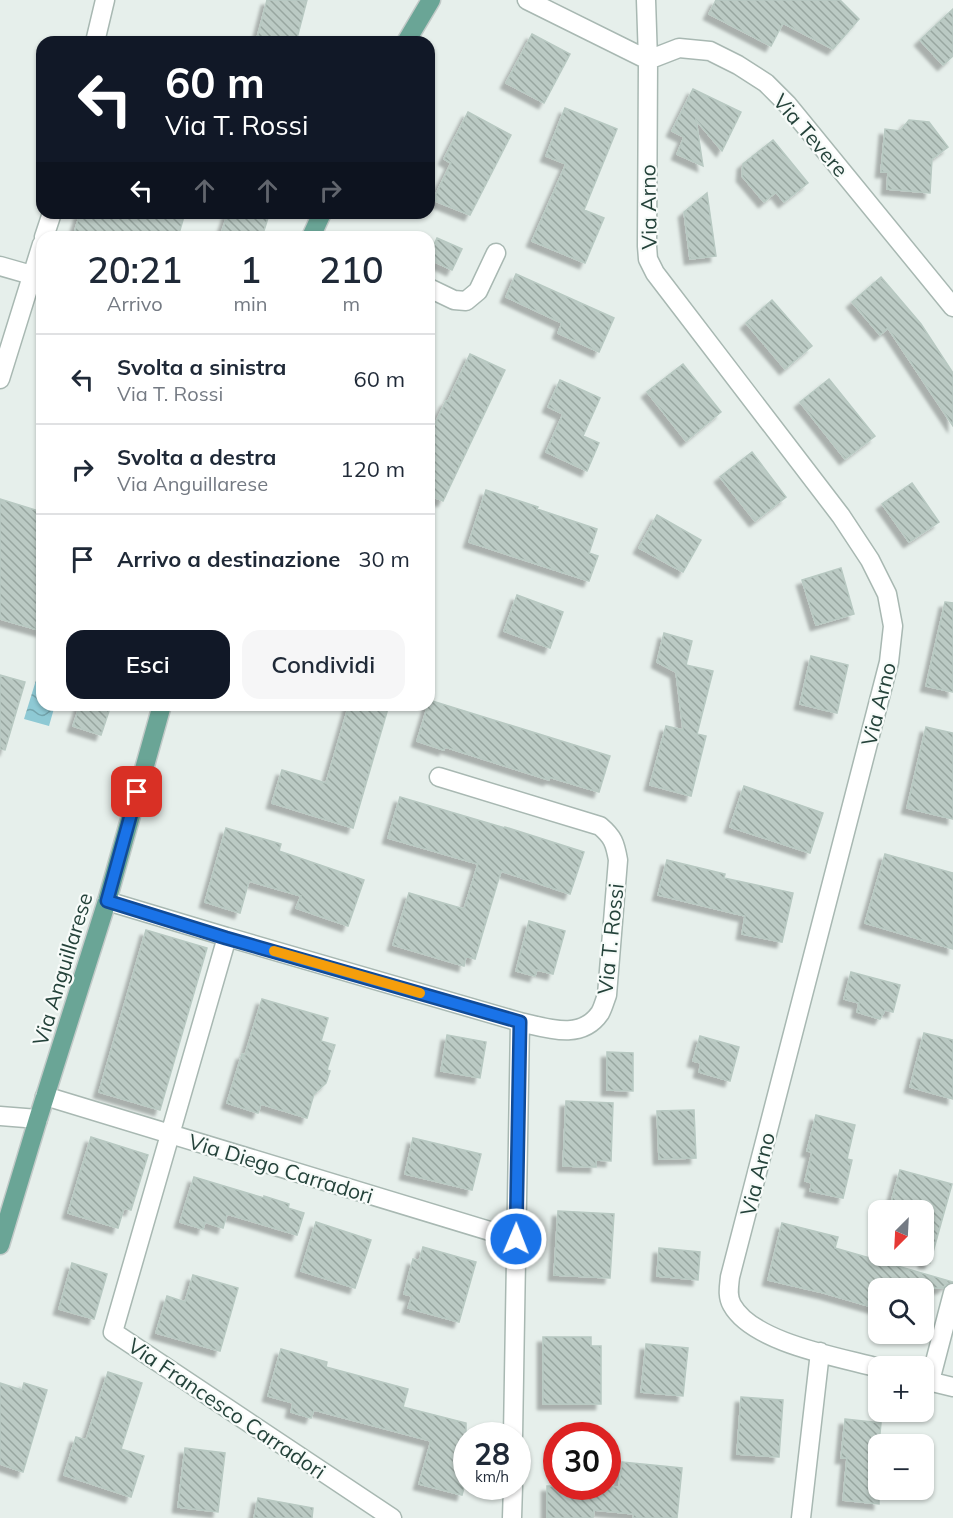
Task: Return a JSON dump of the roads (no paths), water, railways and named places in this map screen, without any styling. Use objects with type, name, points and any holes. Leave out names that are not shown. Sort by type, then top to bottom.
[{"type":"main road","points":[[410,36],[431,0]]},
{"type":"main road","name":"Via Anguillarese","points":[[0,1245],[107,901],[160,711]]},
{"type":"street","points":[[96,36],[105,0]]},
{"type":"street","points":[[527,0],[648,60]]},
{"type":"street","name":"Via Arno","points":[[646,0],[648,260],[655,273],[841,516],[870,560],[887,594],[892,626],[889,662],[730,1277],[728,1293],[731,1304],[746,1322],[759,1330],[777,1339],[868,1365]]},
{"type":"street","name":"Via Tevere","points":[[648,60],[679,48],[710,51],[766,83],[787,104],[953,307]]},
{"type":"street","points":[[435,291],[454,300],[466,301],[478,291],[496,253]]},
{"type":"street","points":[[0,266],[36,277]]},
{"type":"street","points":[[0,379],[36,280]]},
{"type":"street","name":"Via T. Rossi","points":[[107,901],[226,938],[520,1022],[554,1030],[572,1030],[586,1026],[600,1012],[607,994],[618,860],[615,844],[610,834],[600,826],[439,777]]},
{"type":"street","points":[[170,1134],[226,938]]},
{"type":"street","points":[[513,1422],[520,1022]]},
{"type":"street","name":"Via Diego Carradori","points":[[45,1096],[516,1239]]},
{"type":"street","points":[[0,1116],[38,1119]]},
{"type":"street","name":"Via Francesco Carradori","points":[[170,1134],[113,1332],[392,1518]]},
{"type":"street","points":[[934,1357],[953,1293]]},
{"type":"street","points":[[801,1518],[820,1352]]},
{"type":"street","points":[[934,1383],[953,1387]]},
{"type":"street","points":[[512,1518],[513,1500]]},
{"type":"water","points":[[36,680],[36,711],[53,711],[49,726],[24,719]]}]
